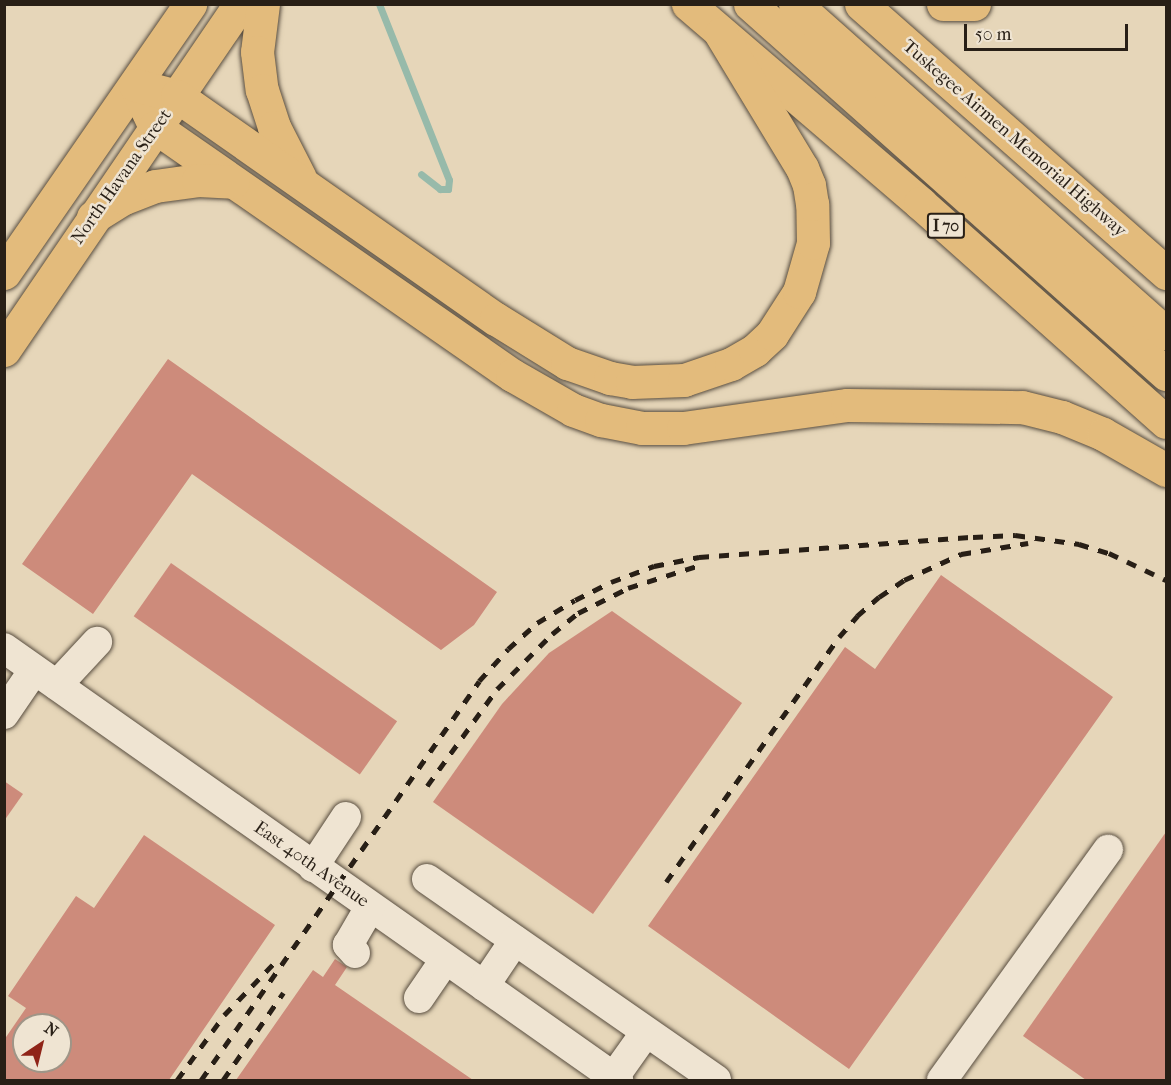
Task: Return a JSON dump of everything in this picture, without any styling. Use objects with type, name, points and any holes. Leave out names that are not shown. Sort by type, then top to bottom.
[{"type":"main road","points":[[8,260],[135,85],[190,4]]},
{"type":"main road","name":"North Havana Street","points":[[4,350],[240,4]]},
{"type":"main road","points":[[263,4],[257,52],[262,90],[274,127],[302,182]]},
{"type":"main road","name":"I 70","points":[[688,4],[938,218],[1167,422]]},
{"type":"main road","points":[[750,4],[1167,374]]},
{"type":"main road","points":[[795,4],[1167,333]]},
{"type":"main road","name":"Tuskegee Airmen Memorial Highway","points":[[861,4],[1167,273]]},
{"type":"main road","points":[[943,4],[974,4]]},
{"type":"main road","points":[[135,85],[177,96],[496,319],[567,363],[610,378],[632,382],[684,380],[708,374],[755,350],[772,334],[800,292],[813,243],[810,195],[802,168],[722,34]]},
{"type":"main road","points":[[135,85],[155,127],[512,375],[547,397],[601,420],[642,428],[683,428],[847,405],[1022,407],[1062,417],[1103,434],[1167,470]]},
{"type":"main road","points":[[93,217],[124,198],[155,186],[198,180],[233,182]]},
{"type":"street","points":[[4,714],[46,677],[97,642]]},
{"type":"street","name":"East 40th Avenue","points":[[4,648],[616,1079]]},
{"type":"street","points":[[313,867],[346,817]]},
{"type":"street","points":[[942,1080],[1108,850]]},
{"type":"street","points":[[427,879],[716,1080]]},
{"type":"street","points":[[355,953],[348,945],[370,907]]},
{"type":"street","points":[[483,986],[515,940]]},
{"type":"street","points":[[419,998],[445,960]]},
{"type":"street","points":[[616,1079],[646,1032]]},
{"type":"building","points":[[168,359],[497,592],[474,625],[441,650],[192,474],[93,614],[22,564]]},
{"type":"building","points":[[171,563],[397,721],[360,775],[134,616]]},
{"type":"building","points":[[941,575],[1113,697],[849,1069],[648,926],[845,647],[875,669]]},
{"type":"building","points":[[612,611],[742,703],[593,914],[433,802],[502,704],[549,653]]},
{"type":"building","points":[[4,781],[23,794],[4,821]]},
{"type":"building","points":[[1166,832],[1166,1080],[1086,1080],[1023,1036]]},
{"type":"building","points":[[144,835],[275,925],[169,1080],[4,1080],[4,1040],[12,1028],[12,1073],[72,1073],[72,1013],[23,1013],[26,1008],[8,996],[76,896],[94,908]]},
{"type":"building","points":[[335,959],[347,967],[335,985],[473,1080],[236,1080],[313,970],[323,977]]},
{"type":"waterway","points":[[379,4],[449,180],[448,189],[440,189],[421,174]]},
{"type":"railway","points":[[201,1080],[479,681],[508,649],[537,623],[575,600],[611,582],[654,566],[699,557],[1015,535],[1079,544],[1109,553],[1166,580]]},
{"type":"railway","points":[[666,882],[839,637],[857,616],[904,580],[961,554],[1028,543]]},
{"type":"railway","points":[[427,786],[497,689],[552,634],[578,613],[628,588],[700,565]]},
{"type":"railway","points":[[177,1080],[224,1015],[276,961]]},
{"type":"railway","points":[[223,1080],[283,993]]}]
